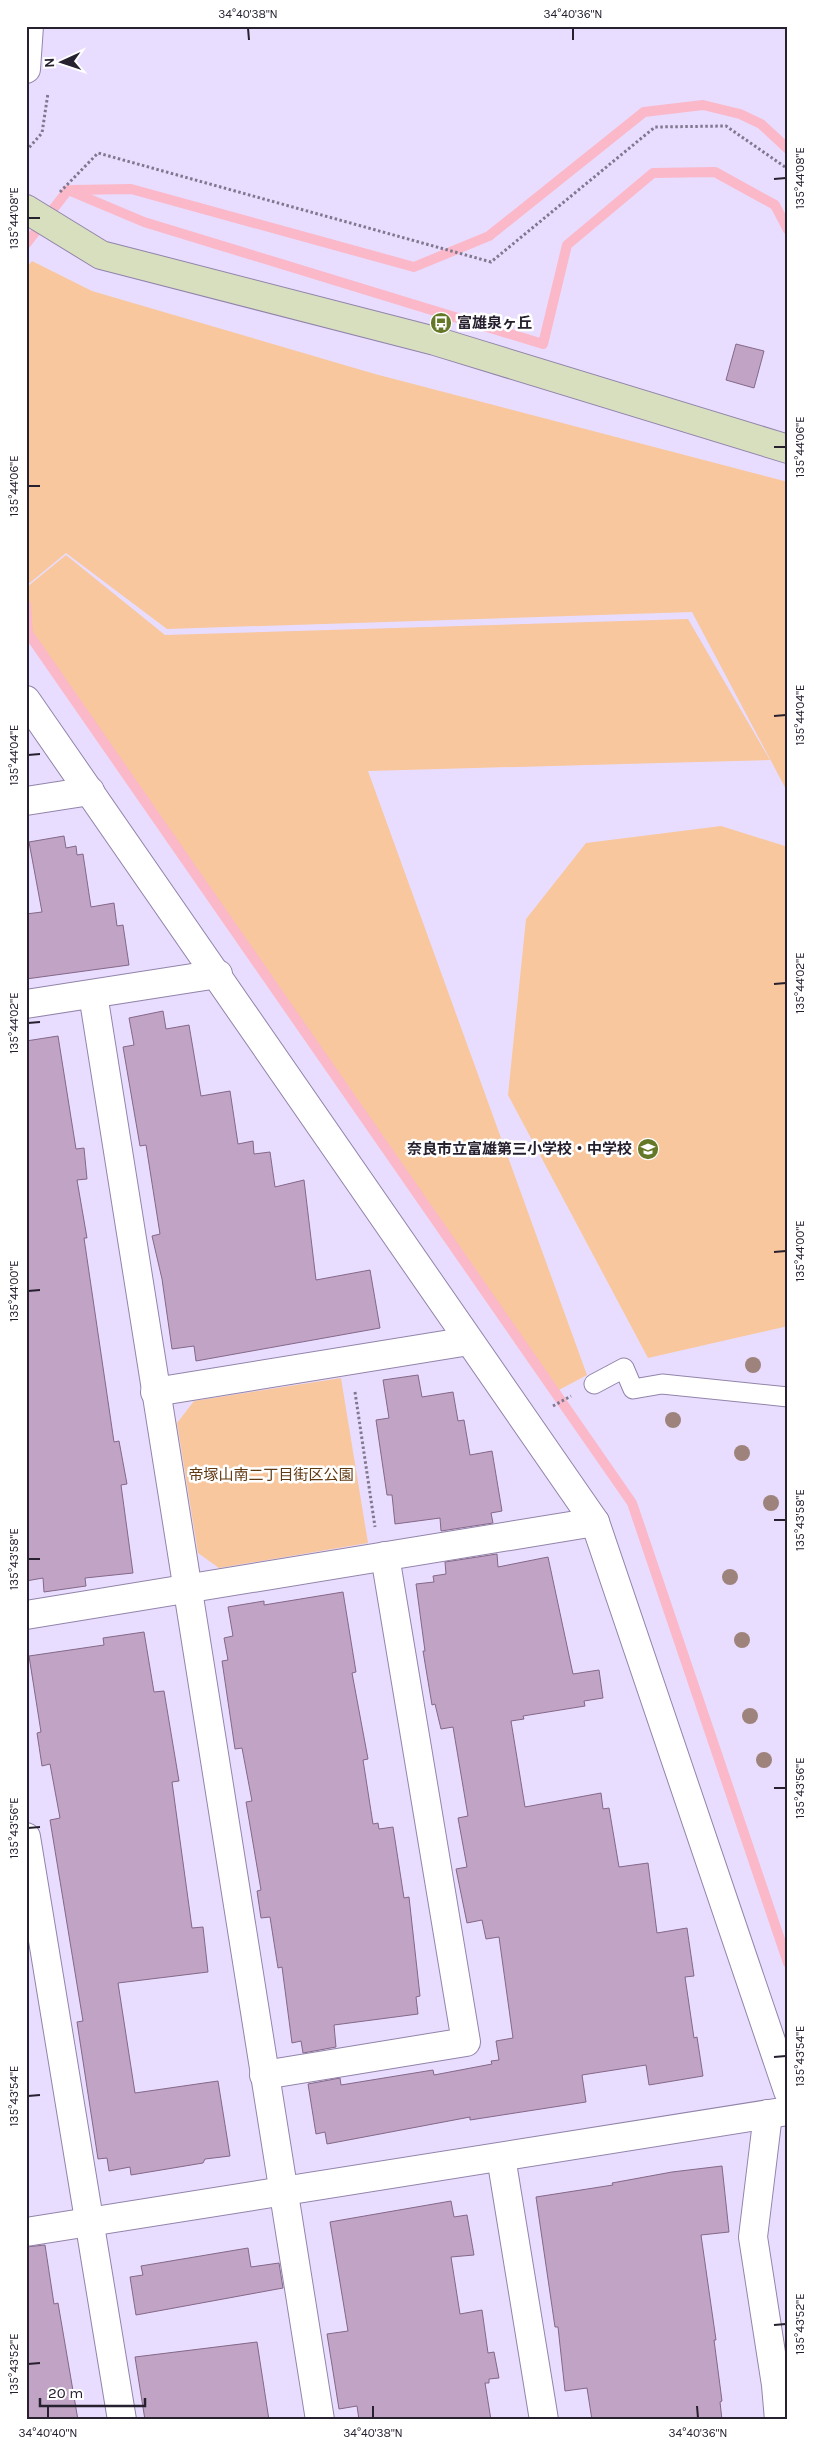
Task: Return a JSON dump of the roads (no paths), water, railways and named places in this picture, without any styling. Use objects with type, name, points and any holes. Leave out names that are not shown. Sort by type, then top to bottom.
[{"type":"street","points":[[26,69],[29,26]]},
{"type":"street","points":[[31,212],[101,255],[435,342],[788,449]]},
{"type":"street","points":[[26,700],[218,974],[594,1522],[788,2091]]},
{"type":"street","points":[[26,801],[90,791]]},
{"type":"street","points":[[26,1004],[218,974]]},
{"type":"street","points":[[93,994],[320,2420]]},
{"type":"street","points":[[155,1392],[469,1341]]},
{"type":"street","points":[[26,1615],[594,1522]]},
{"type":"street","points":[[264,2074],[466,2042],[382,1556]]},
{"type":"street","points":[[26,1837],[122,2420]]},
{"type":"street","points":[[26,2232],[778,2113],[753,2237],[776,2385],[778,2420]]},
{"type":"street","points":[[501,2157],[544,2420]]},
{"type":"lane","points":[[594,1384],[624,1368],[633,1389],[662,1384],[788,1397]]},
{"type":"waterway","points":[[72,190],[131,189],[414,267],[489,236],[644,112],[703,105],[740,114],[761,124],[788,149]]},
{"type":"waterway","points":[[26,244],[68,190],[144,222],[543,344],[567,245],[653,173],[715,172],[775,205],[788,230]]},
{"type":"waterway","points":[[26,605],[28,633],[632,1503],[788,1963]]},
{"type":"place","name":"富雄泉ヶ丘","points":[[441,323]]},
{"type":"place","name":"奈良市立富雄第三小学校・中学校","points":[[648,1149]]},
{"type":"park label","name":"帝塚山南二丁目街区公園","points":[[271,1475]]}]
